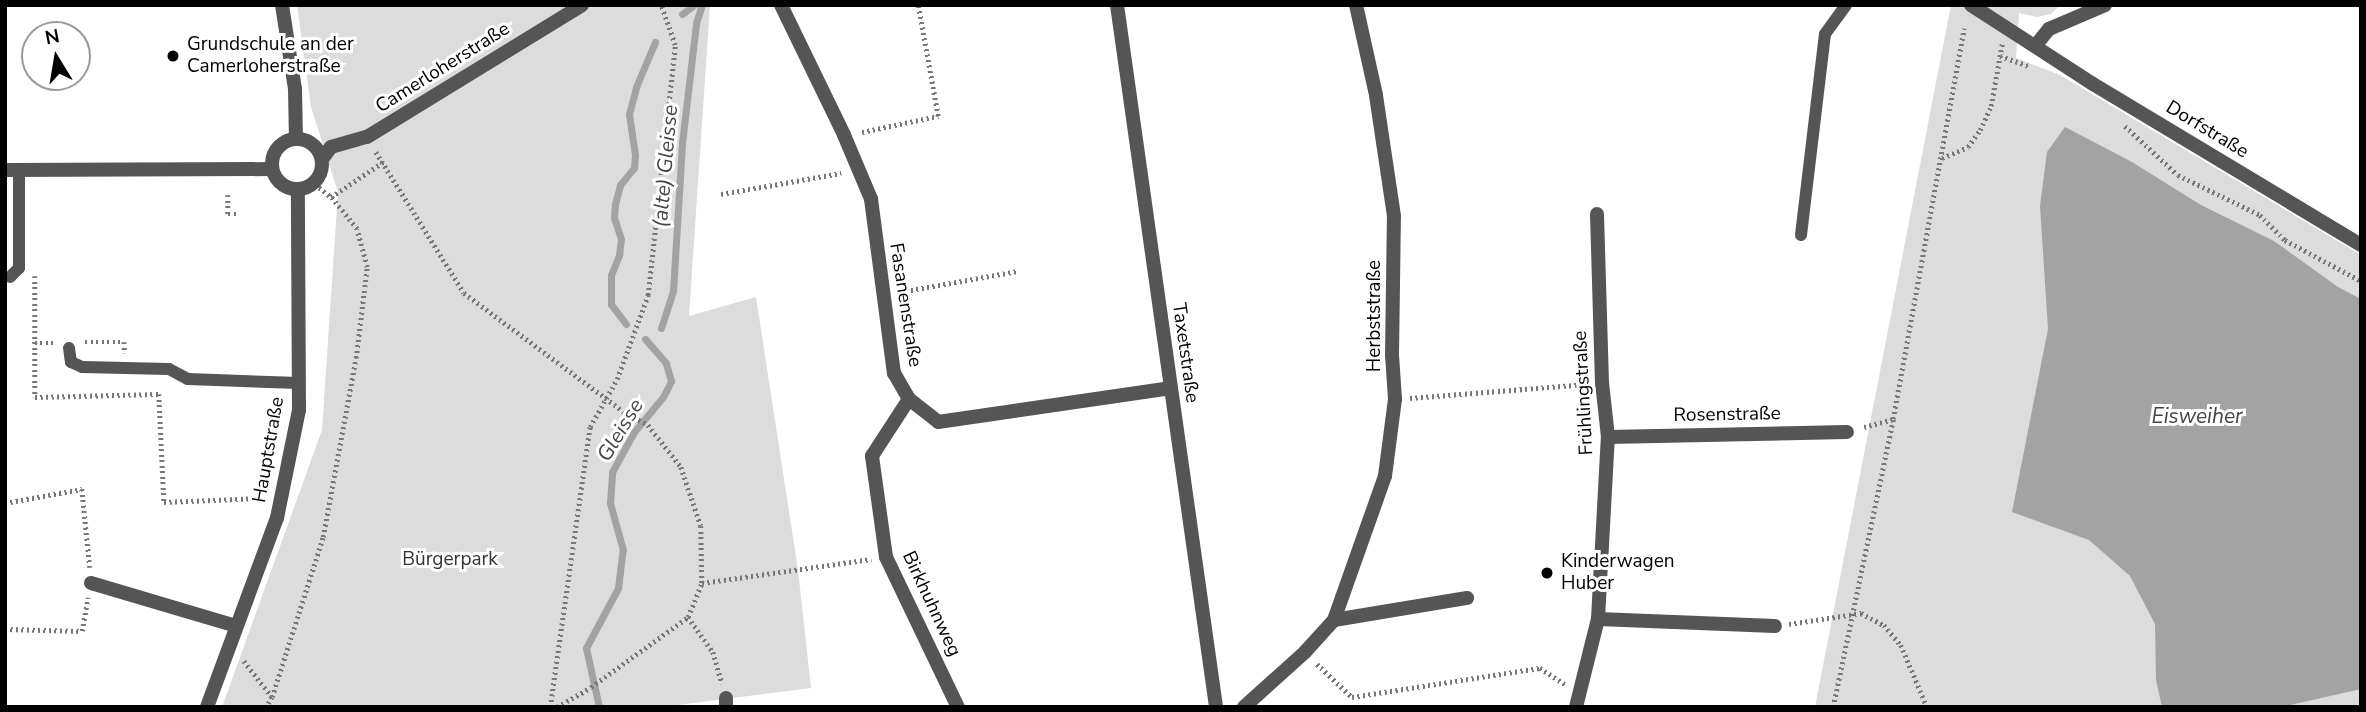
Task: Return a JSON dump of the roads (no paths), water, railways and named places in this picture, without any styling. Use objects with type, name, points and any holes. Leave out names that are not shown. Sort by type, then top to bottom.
[{"type":"street","points":[[282,5],[295,89],[296,139]]},
{"type":"street","name":"Camerloherstraße","points":[[322,159],[331,147],[367,137],[582,5]]},
{"type":"street","name":"Fasanenstraße","points":[[780,5],[844,135],[870,199],[894,373],[909,399],[938,422],[1170,388]]},
{"type":"street","name":"Taxetstraße","points":[[1117,5],[1216,707]]},
{"type":"street","name":"Herbststraße","points":[[1244,707],[1305,652],[1334,620],[1385,476],[1395,399],[1392,355],[1394,216],[1376,95],[1356,5]]},
{"type":"street","name":"Dorfstraße","points":[[1971,5],[2093,83],[2361,245]]},
{"type":"street","points":[[2036,45],[2049,29],[2105,5]]},
{"type":"street","points":[[296,139],[309,142],[322,159],[322,167],[314,183],[298,189],[284,186],[271,169],[274,152],[280,145],[296,139]]},
{"type":"street","points":[[12,170],[271,169]]},
{"type":"street","name":"Hauptstraße","points":[[207,707],[277,518],[299,410],[298,189]]},
{"type":"street","name":"Frühlingstraße","points":[[1578,700],[1598,619],[1608,437],[1602,383],[1597,214]]},
{"type":"street","name":"Birkhuhnweg","points":[[909,399],[872,456],[886,557],[958,707]]},
{"type":"street","name":"Rosenstraße","points":[[1608,437],[1846,432]]},
{"type":"street","points":[[91,583],[236,626]]},
{"type":"street","points":[[1334,620],[1467,598]]},
{"type":"street","points":[[1598,619],[1775,626]]},
{"type":"lane","points":[[1801,235],[1825,34],[1846,5]]},
{"type":"lane","points":[[10,277],[19,268],[12,170]]},
{"type":"lane","points":[[69,348],[71,362],[82,368],[169,369],[188,379],[299,383]]},
{"type":"water","name":"Eisweiher","points":[[2065,127],[2132,162],[2201,205],[2274,241],[2338,287],[2361,299],[2361,689],[2282,707],[2162,707],[2156,680],[2155,624],[2130,576],[2089,540],[2012,512],[2048,329],[2040,206],[2047,152]]},
{"type":"waterway","name":"Gleisse","points":[[682,14],[694,5]]},
{"type":"waterway","name":"(alte) Gleisse","points":[[661,328],[673,291],[682,143],[696,23],[702,5]]},
{"type":"waterway","name":"Gleisse","points":[[626,324],[611,304],[611,275],[619,255],[621,239],[614,218],[615,204],[620,185],[634,168],[635,155],[629,114],[636,87],[655,42]]},
{"type":"waterway","name":"Gleisse","points":[[599,707],[586,648],[618,588],[623,550],[610,503],[612,472],[634,432],[663,397],[671,381],[666,363],[645,339]]},
{"type":"place","name":"Grundschule an der Camerloherstraße","points":[[173,56]]},
{"type":"place","name":"Kinderwagen Huber","points":[[1547,573]]},
{"type":"park label","name":"Bürgerpark","points":[[450,560]]}]
